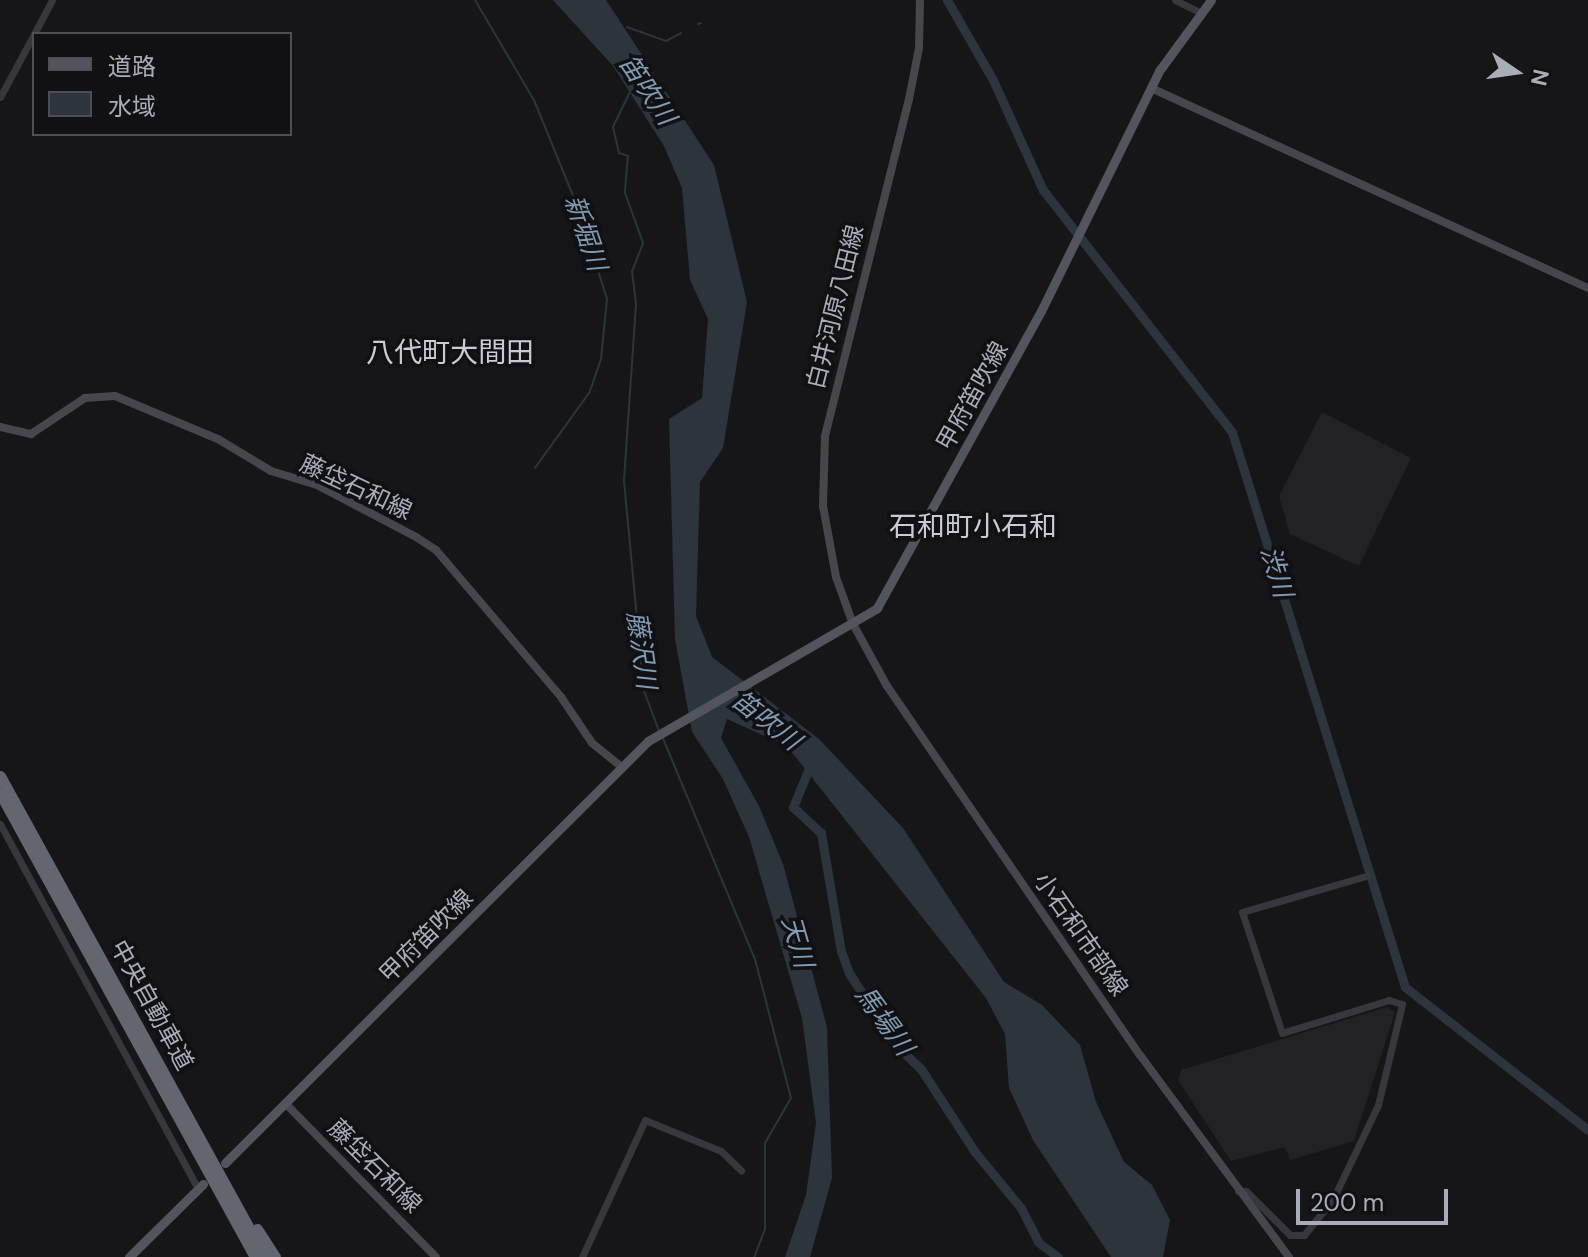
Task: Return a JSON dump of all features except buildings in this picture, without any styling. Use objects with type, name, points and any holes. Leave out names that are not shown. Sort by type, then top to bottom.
[{"type":"highway","name":"中央自動車道","points":[[0,776],[265,1257]]},
{"type":"highway","name":"中央自動車道","points":[[0,793],[255,1257]]},
{"type":"highway","points":[[207,1151],[275,1257]]},
{"type":"main road","name":"白井河原八田線","points":[[850,626],[825,530],[824,447],[909,99],[919,48],[920,0]]},
{"type":"main road","name":"甲府笛吹線","points":[[225,1163],[654,736],[877,608],[1075,245],[1151,88],[1211,0]]},
{"type":"main road","points":[[1151,88],[1588,288]]},
{"type":"main road","name":"藤垈石和線","points":[[0,427],[31,434],[85,398],[115,396],[218,439],[271,471],[317,485],[416,537],[436,550],[561,697],[592,743],[622,767]]},
{"type":"main road","name":"小石和市部線","points":[[850,626],[941,765],[1238,1191],[1289,1257]]},
{"type":"main road","name":"藤垈石和線","points":[[286,1104],[436,1257]]},
{"type":"main road","points":[[129,1257],[201,1186]]},
{"type":"street","points":[[35,32],[52,0]]},
{"type":"street","points":[[1175,0],[1202,13]]},
{"type":"street","points":[[0,97],[32,38]]},
{"type":"street","points":[[0,824],[201,1186]]},
{"type":"street","points":[[1238,1191],[1246,1191],[1290,1235],[1304,1235],[1333,1199],[1372,1119],[1402,1004],[1389,1000],[1282,1033],[1242,912],[1366,876]]},
{"type":"street","points":[[582,1257],[645,1120],[721,1151],[741,1170]]},
{"type":"shaded area","points":[[1322,412],[1411,458],[1359,566],[1290,534],[1279,496]]},
{"type":"shaded area","points":[[1387,1007],[1395,1012],[1354,1141],[1290,1160],[1285,1147],[1231,1161],[1178,1080],[1181,1070]]},
{"type":"water","points":[[553,0],[606,0],[714,165],[747,302],[723,448],[700,482],[696,616],[712,657],[819,739],[903,828],[1004,982],[1042,1005],[1080,1045],[1096,1102],[1124,1162],[1152,1185],[1170,1220],[1163,1257],[1111,1257],[1033,1140],[1009,1088],[1005,1034],[986,998],[787,746],[727,719],[721,738],[759,806],[783,864],[827,1027],[832,1178],[810,1257],[785,1257],[806,1195],[816,1123],[802,1018],[749,837],[723,779],[692,732],[675,639],[669,419],[702,398],[708,319],[690,280],[682,188],[664,146],[613,66]]},
{"type":"waterway","name":"新堀川","points":[[475,0],[534,100],[578,208],[607,299],[601,359],[589,393],[535,468]]},
{"type":"waterway","name":"渋川","points":[[947,0],[993,80],[1043,190],[1232,432],[1405,987],[1588,1130]]},
{"type":"waterway","points":[[627,27],[666,41],[681,33]]},
{"type":"waterway","name":"藤沢川","points":[[630,92],[613,127],[619,153],[628,156],[625,193],[643,243],[632,271],[636,304],[624,481],[644,691],[659,731]]},
{"type":"waterway","name":"藤沢川","points":[[662,736],[755,959],[791,1098],[765,1143],[765,1229],[754,1257]]},
{"type":"waterway","name":"馬場川","points":[[811,763],[793,807],[821,833],[841,951],[849,973],[896,1045],[921,1069],[975,1152],[1021,1208],[1038,1242],[1058,1257]]},
{"type":"district","name":"八代町大間田","points":[[450,353]]},
{"type":"district","name":"石和町小石和","points":[[973,527]]},
{"type":"water label","name":"笛吹川","points":[[647,90]]},
{"type":"water label","name":"笛吹川","points":[[766,721]]},
{"type":"water label","name":"天川","points":[[797,942]]}]
